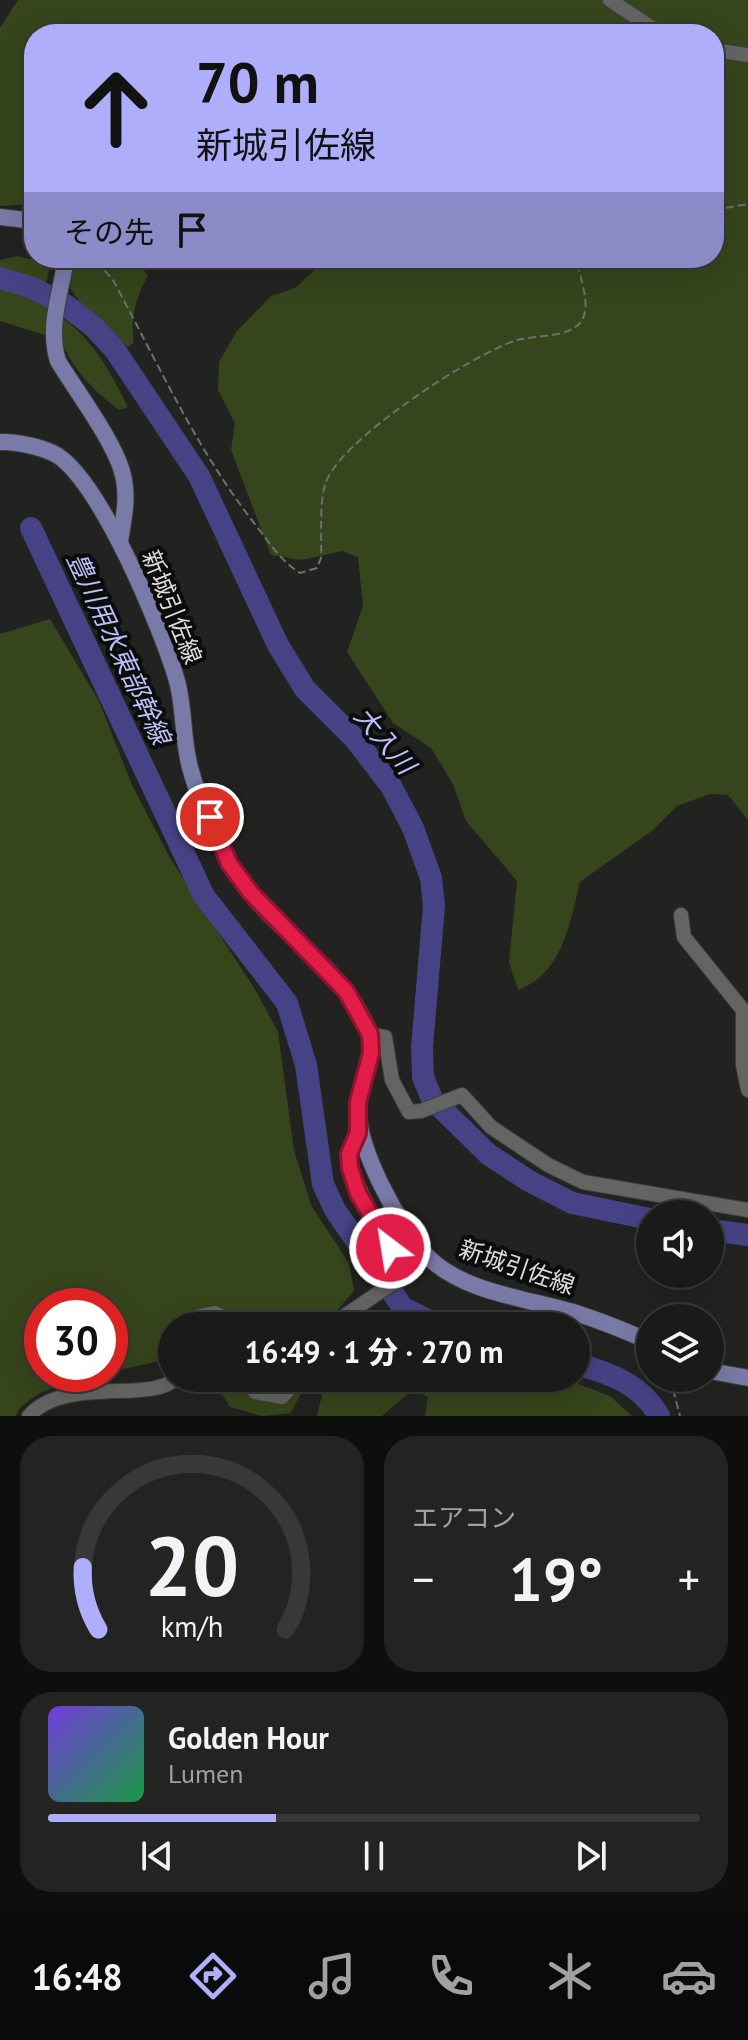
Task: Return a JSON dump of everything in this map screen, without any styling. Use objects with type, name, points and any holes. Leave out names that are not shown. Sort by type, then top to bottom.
[{"type":"main road","points":[[0,217],[24,220]]},
{"type":"main road","points":[[65,268],[53,326],[58,361],[116,455],[124,478],[126,502],[120,542]]},
{"type":"main road","name":"新城引佐線","points":[[0,442],[55,454],[82,481],[120,542],[178,684],[191,771],[229,863],[251,893],[346,991],[370,1034],[371,1053],[358,1102],[358,1133],[414,1239],[450,1274],[579,1314],[636,1336]]},
{"type":"main road","points":[[724,1374],[748,1378]]},
{"type":"street","points":[[610,0],[646,24]]},
{"type":"street","points":[[724,51],[748,55]]},
{"type":"street","points":[[681,915],[684,937],[743,1010],[743,1056],[748,1090]]},
{"type":"street","points":[[370,1034],[385,1037],[392,1080],[409,1112],[421,1111],[462,1095],[491,1127],[548,1165],[583,1182],[748,1210]]},
{"type":"street","points":[[350,1312],[399,1279],[400,1261],[381,1235],[350,1168],[349,1154],[358,1133]]},
{"type":"street","points":[[29,1416],[39,1405],[53,1399],[96,1391],[158,1387]]},
{"type":"street","points":[[255,1392],[282,1397],[286,1392]]},
{"type":"path","points":[[724,208],[748,204]]},
{"type":"path","points":[[102,268],[113,280],[199,444],[241,507],[288,565],[300,573],[317,568],[321,558],[324,485],[332,467],[357,441],[472,359],[518,340],[572,330],[586,312],[579,268]]},
{"type":"path","points":[[674,1392],[680,1416]]},
{"type":"green space","points":[[18,0],[748,0],[748,820],[728,795],[710,794],[677,806],[653,830],[580,882],[562,946],[545,972],[533,982],[518,990],[509,962],[517,881],[466,821],[453,784],[431,748],[393,723],[347,652],[363,606],[358,557],[342,551],[301,560],[271,555],[231,450],[235,424],[218,390],[219,362],[237,331],[271,296],[295,288],[317,268],[724,268],[724,24],[24,24],[24,205],[0,206],[0,28]]},
{"type":"green space","points":[[17,256],[24,258],[24,268],[49,268],[42,305],[71,325],[94,348],[128,407],[119,410],[93,387],[78,370],[61,340],[0,321],[0,260]]},
{"type":"green space","points":[[70,268],[142,268],[148,275],[135,307],[134,342],[128,347],[83,307],[70,288]]},
{"type":"green space","points":[[50,619],[99,701],[132,785],[170,858],[256,991],[278,1032],[294,1151],[312,1207],[349,1263],[354,1291],[335,1312],[158,1312],[158,1361],[128,1368],[128,1288],[24,1288],[24,1392],[44,1392],[25,1404],[16,1416],[0,1416],[0,634]]},
{"type":"green space","points":[[590,1388],[610,1396],[632,1416],[425,1416],[428,1397],[417,1392],[590,1392]]},
{"type":"green space","points":[[221,1392],[299,1392],[300,1395],[291,1413],[262,1416],[230,1407]]},
{"type":"green space","points":[[323,1392],[410,1392],[382,1416],[317,1416]]},
{"type":"waterway","name":"大入川","points":[[0,278],[33,288],[67,306],[95,328],[115,350],[199,476],[278,645],[305,689],[355,739],[391,786],[413,828],[431,878],[434,906],[422,1047],[423,1077],[432,1099],[488,1154],[529,1181],[572,1203],[636,1216]]},
{"type":"waterway","name":"豊川用水東部幹線","points":[[31,528],[204,896],[287,1003],[306,1065],[323,1184],[335,1210],[403,1308],[411,1312]]},
{"type":"waterway","name":"大入川","points":[[724,1232],[748,1235]]},
{"type":"waterway","name":"豊川用水東部幹線","points":[[590,1368],[624,1381],[643,1396],[659,1416]]},
{"type":"route","points":[[210,817],[229,863],[251,893],[311,951],[346,991],[370,1034],[371,1053],[358,1102],[358,1133],[349,1154],[350,1168],[358,1193],[390,1248]]}]
